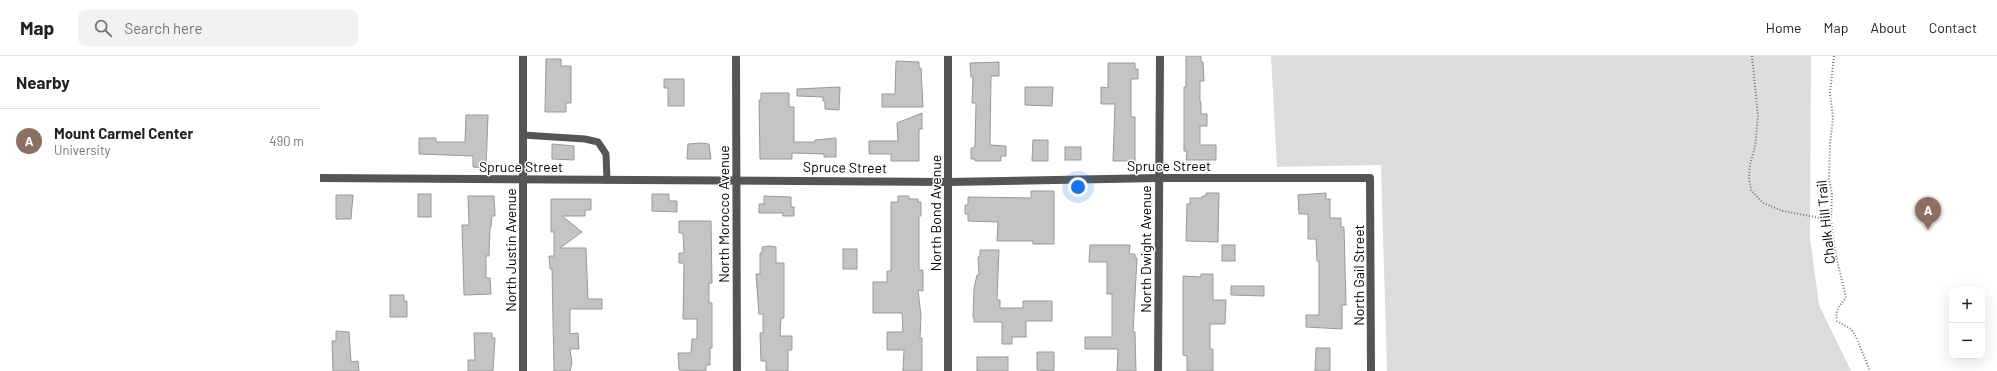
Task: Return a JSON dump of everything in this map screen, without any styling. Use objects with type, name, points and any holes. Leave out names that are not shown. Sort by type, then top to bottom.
[{"type":"street","name":"North Justin Avenue","points":[[523,56],[522,180],[524,371]]},
{"type":"street","name":"North Morocco Avenue","points":[[736,56],[737,371]]},
{"type":"street","name":"North Bond Avenue","points":[[948,56],[948,371]]},
{"type":"street","name":"North Dwight Avenue","points":[[1158,371],[1158,178],[1160,56]]},
{"type":"street","name":"Spruce Street","points":[[320,178],[522,180],[736,179],[948,182],[1158,178],[1370,178]]},
{"type":"street","name":"North Gail Street","points":[[1370,178],[1371,371]]},
{"type":"lane","points":[[523,134],[585,139],[598,142],[606,154],[608,180]]},
{"type":"path","points":[[1752,56],[1758,116],[1755,147],[1749,178],[1752,190],[1763,203],[1783,211],[1831,220]]},
{"type":"path","name":"Chalk Hill Trail","points":[[1834,56],[1830,93],[1833,118],[1829,179],[1832,194],[1831,220],[1835,251],[1846,298],[1838,306],[1836,316],[1838,321],[1851,329],[1856,337],[1870,371]]},
{"type":"shaded area","points":[[1271,56],[1811,56],[1810,238],[1819,305],[1851,371],[1387,371],[1381,165],[1277,167]]},
{"type":"building","points":[[1186,56],[1201,56],[1201,62],[1203,62],[1204,81],[1200,81],[1200,102],[1201,114],[1207,114],[1207,126],[1200,126],[1200,145],[1216,145],[1216,160],[1186,160],[1187,151],[1184,151],[1184,87],[1186,87]]},
{"type":"building","points":[[546,59],[561,59],[561,66],[571,66],[571,103],[566,103],[566,112],[545,112]]},
{"type":"building","points":[[896,61],[919,62],[919,68],[921,68],[923,107],[882,107],[882,94],[895,94]]},
{"type":"building","points":[[999,62],[999,76],[991,76],[990,145],[1006,146],[1006,156],[1001,156],[1001,161],[975,161],[975,159],[971,159],[971,148],[974,148],[975,145],[976,103],[972,103],[973,77],[971,77],[970,63]]},
{"type":"building","points":[[1108,63],[1135,63],[1135,69],[1138,69],[1138,79],[1131,79],[1131,117],[1135,117],[1135,161],[1113,161],[1115,104],[1101,104],[1101,87],[1108,88]]},
{"type":"building","points":[[664,79],[684,79],[684,106],[668,106],[668,88],[664,88]]},
{"type":"building","points":[[840,87],[839,110],[825,109],[825,101],[823,101],[823,97],[797,96],[797,89]]},
{"type":"building","points":[[1025,87],[1053,87],[1052,106],[1025,105]]},
{"type":"building","points":[[761,93],[789,93],[789,107],[794,107],[794,142],[815,142],[815,140],[836,138],[836,157],[824,157],[824,154],[792,153],[792,159],[760,159],[759,100],[761,100]]},
{"type":"building","points":[[922,113],[922,129],[919,129],[919,161],[891,161],[891,154],[869,154],[869,141],[898,141],[897,123]]},
{"type":"building","points":[[466,115],[488,115],[486,168],[473,167],[473,156],[419,154],[419,138],[436,138],[436,142],[465,142]]},
{"type":"building","points":[[1033,140],[1048,140],[1048,161],[1032,161]]},
{"type":"building","points":[[552,144],[574,146],[574,160],[552,159]]},
{"type":"building","points":[[688,144],[709,144],[711,159],[687,159]]},
{"type":"building","points":[[1065,147],[1081,147],[1081,160],[1065,160]]},
{"type":"building","points":[[1031,191],[1054,191],[1054,244],[1033,244],[1033,241],[997,241],[998,222],[968,221],[968,214],[965,214],[965,205],[968,205],[968,197],[1031,198]]},
{"type":"building","points":[[1206,193],[1219,193],[1218,242],[1186,241],[1187,204],[1190,204],[1190,198],[1202,198],[1202,196],[1206,196]]},
{"type":"building","points":[[1326,193],[1326,199],[1330,199],[1330,218],[1341,218],[1341,227],[1344,227],[1346,305],[1342,305],[1342,329],[1306,327],[1306,315],[1319,315],[1319,261],[1317,261],[1316,239],[1308,239],[1308,214],[1299,214],[1298,195]]},
{"type":"building","points":[[418,194],[431,194],[431,217],[418,217]]},
{"type":"building","points":[[652,194],[669,194],[669,201],[677,201],[677,212],[652,211]]},
{"type":"building","points":[[336,195],[353,195],[351,219],[336,219]]},
{"type":"building","points":[[468,196],[494,196],[495,216],[492,216],[490,227],[489,256],[486,256],[486,278],[490,278],[491,294],[464,295],[462,225],[469,225]]},
{"type":"building","points":[[764,196],[791,197],[791,207],[794,207],[794,216],[783,216],[783,213],[759,213],[759,204],[764,204]]},
{"type":"building","points":[[898,196],[909,196],[909,199],[918,199],[918,202],[921,202],[921,216],[919,216],[919,270],[923,270],[923,291],[918,290],[921,316],[920,338],[922,338],[922,371],[903,371],[904,350],[887,350],[887,332],[903,332],[902,313],[873,313],[873,282],[887,282],[887,271],[891,271],[891,202],[898,202]]},
{"type":"building","points":[[551,199],[591,199],[591,210],[585,210],[585,216],[562,216],[582,232],[560,248],[586,248],[588,299],[602,299],[602,309],[570,309],[570,334],[578,333],[579,349],[570,349],[572,363],[570,371],[554,371],[552,269],[550,269],[549,256],[554,256],[554,232],[551,232]]},
{"type":"building","points":[[679,221],[711,221],[712,283],[709,283],[709,303],[712,303],[712,348],[710,348],[710,365],[706,365],[706,371],[679,370],[678,353],[691,353],[692,339],[697,339],[697,319],[683,319],[684,266],[683,263],[679,263],[679,253],[684,253],[683,233],[679,233]]},
{"type":"building","points":[[1090,245],[1130,245],[1129,254],[1135,254],[1135,258],[1137,258],[1133,332],[1135,332],[1136,371],[1117,371],[1118,349],[1085,349],[1085,337],[1112,337],[1112,294],[1107,294],[1107,262],[1089,262]]},
{"type":"building","points":[[1222,245],[1235,245],[1235,261],[1222,261]]},
{"type":"building","points":[[762,247],[776,247],[776,263],[784,263],[784,318],[781,318],[780,336],[792,336],[792,350],[788,350],[788,371],[766,371],[766,361],[761,361],[760,333],[763,333],[763,314],[759,314],[756,274],[760,274],[760,253],[762,253]]},
{"type":"building","points":[[843,249],[857,249],[857,269],[843,269]]},
{"type":"building","points":[[980,250],[999,250],[997,300],[1000,300],[1000,308],[1023,308],[1023,301],[1052,301],[1052,321],[1026,321],[1026,337],[1012,337],[1012,344],[1002,344],[1002,322],[974,322],[974,288],[977,275],[979,275],[978,257],[980,257]]},
{"type":"building","points":[[1201,274],[1213,274],[1213,300],[1226,300],[1225,324],[1210,324],[1210,349],[1213,349],[1213,371],[1187,371],[1187,356],[1183,355],[1183,276],[1201,277]]},
{"type":"building","points":[[1231,286],[1264,286],[1264,296],[1231,295]]},
{"type":"building","points":[[390,295],[404,295],[404,301],[407,301],[407,317],[390,317]]},
{"type":"building","points":[[336,331],[349,332],[351,362],[358,361],[359,371],[333,371],[332,341],[336,341]]},
{"type":"building","points":[[474,333],[492,333],[492,338],[495,338],[493,371],[468,371],[468,360],[475,360]]},
{"type":"building","points":[[1316,348],[1330,348],[1330,371],[1315,371]]},
{"type":"building","points":[[1037,352],[1054,352],[1054,371],[1037,370]]},
{"type":"building","points":[[977,357],[1008,357],[1008,371],[977,371]]},
{"type":"place","name":"Mount Carmel Center","points":[[1928,230]]}]
